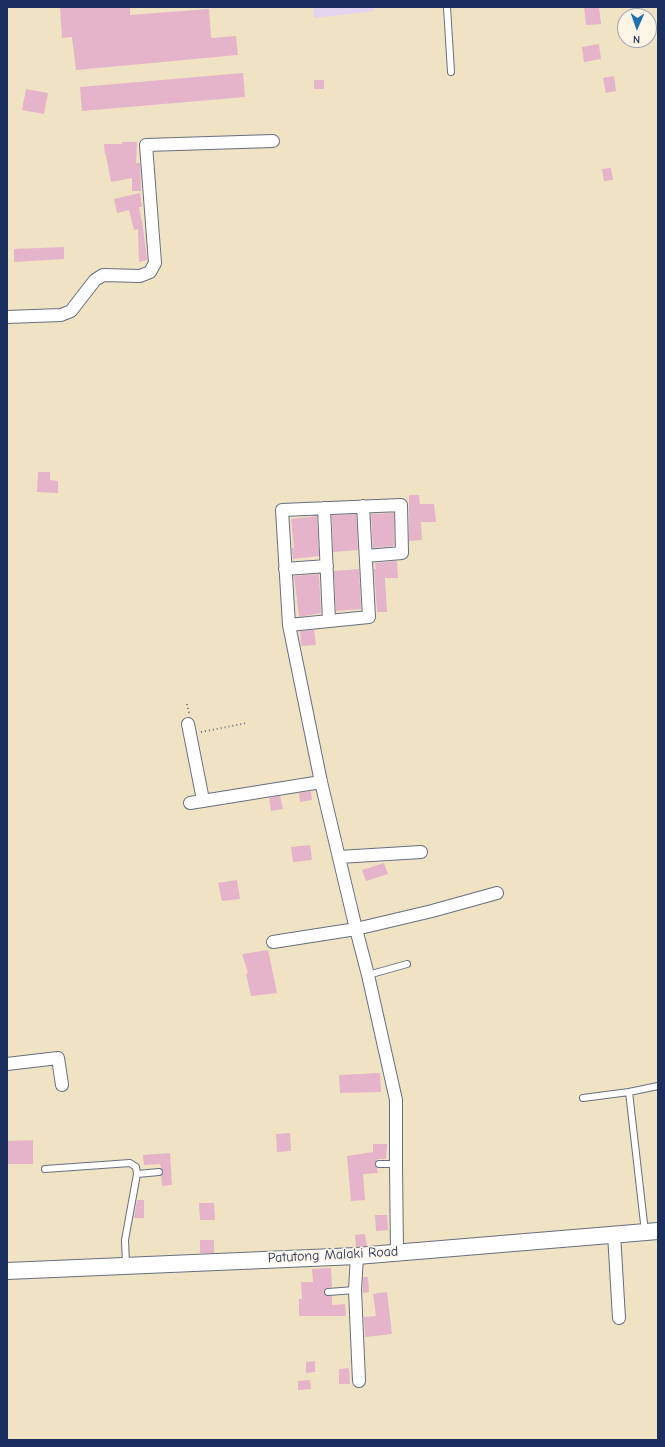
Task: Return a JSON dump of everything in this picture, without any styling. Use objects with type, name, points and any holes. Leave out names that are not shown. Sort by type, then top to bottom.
[{"type":"street","points":[[7,317],[61,315],[71,311],[95,280],[103,275],[140,276],[150,272],[155,262],[146,144],[273,141]]},
{"type":"street","points":[[366,556],[402,553],[401,505],[282,510],[290,637],[321,782],[368,975],[396,1100],[397,1252]]},
{"type":"street","points":[[289,625],[369,617],[363,506]]},
{"type":"street","points":[[324,508],[329,621]]},
{"type":"street","points":[[285,569],[327,566]]},
{"type":"street","points":[[189,729],[203,800]]},
{"type":"street","points":[[190,802],[321,782]]},
{"type":"street","points":[[339,857],[421,852]]},
{"type":"street","points":[[273,942],[356,929],[432,911],[496,893]]},
{"type":"street","points":[[7,1064],[58,1058],[62,1085]]},
{"type":"street","name":"Patutong Malaki Road","points":[[7,1271],[356,1256],[652,1231]]},
{"type":"street","points":[[614,1234],[619,1318]]},
{"type":"street","points":[[356,1256],[355,1290],[359,1381]]},
{"type":"lane","points":[[447,7],[451,72]]},
{"type":"lane","points":[[368,975],[407,964]]},
{"type":"lane","points":[[583,1098],[630,1092],[658,1086]]},
{"type":"lane","points":[[630,1092],[652,1231]]},
{"type":"lane","points":[[45,1169],[130,1163],[136,1167],[137,1174],[125,1240],[126,1265]]},
{"type":"lane","points":[[379,1164],[396,1164]]},
{"type":"lane","points":[[137,1174],[159,1172]]},
{"type":"lane","points":[[328,1292],[355,1290]]},
{"type":"path","points":[[189,729],[247,723]]},
{"type":"shaded area","points":[[313,7],[374,7],[375,11],[314,18]]},
{"type":"building","points":[[60,7],[130,7],[130,15],[209,9],[211,38],[236,36],[238,55],[76,70],[72,37],[62,38]]},
{"type":"building","points":[[584,7],[599,7],[601,24],[586,25]]},
{"type":"building","points":[[599,44],[601,59],[584,62],[582,47]]},
{"type":"building","points":[[243,73],[245,97],[82,111],[80,87]]},
{"type":"building","points":[[614,76],[616,91],[606,93],[603,78]]},
{"type":"building","points":[[314,80],[324,80],[324,89],[314,89]]},
{"type":"building","points":[[26,89],[48,93],[44,114],[22,110]]},
{"type":"building","points":[[122,142],[137,142],[136,163],[140,163],[141,191],[132,191],[132,178],[111,182],[104,144],[122,144]]},
{"type":"building","points":[[611,168],[613,180],[604,181],[602,169]]},
{"type":"building","points":[[140,193],[142,207],[139,207],[147,260],[139,262],[138,229],[134,230],[129,210],[117,213],[114,199]]},
{"type":"building","points":[[64,247],[64,259],[14,262],[14,249]]},
{"type":"building","points":[[38,472],[50,472],[50,480],[58,481],[58,493],[37,492]]},
{"type":"building","points":[[409,495],[419,495],[420,504],[434,504],[436,522],[421,522],[422,540],[409,541]]},
{"type":"building","points":[[394,513],[394,546],[373,548],[371,514]]},
{"type":"building","points":[[356,514],[358,550],[333,552],[332,515]]},
{"type":"building","points":[[317,516],[319,556],[293,559],[292,548],[294,548],[291,519]]},
{"type":"building","points":[[397,561],[398,578],[385,578],[387,612],[377,612],[374,569],[376,569],[375,563]]},
{"type":"building","points":[[359,569],[361,609],[336,611],[334,571]]},
{"type":"building","points":[[319,574],[321,613],[299,617],[294,576]]},
{"type":"building","points":[[314,630],[316,645],[301,646],[300,631]]},
{"type":"building","points":[[311,791],[312,800],[300,802],[299,793]]},
{"type":"building","points":[[280,796],[283,809],[271,811],[269,798]]},
{"type":"building","points":[[310,845],[312,860],[293,862],[291,847]]},
{"type":"building","points":[[384,863],[388,874],[366,881],[362,870]]},
{"type":"building","points":[[237,880],[240,899],[222,901],[218,883]]},
{"type":"building","points":[[268,950],[277,993],[251,996],[246,974],[248,973],[242,954]]},
{"type":"building","points":[[380,1073],[381,1092],[340,1093],[339,1075]]},
{"type":"building","points":[[290,1133],[291,1151],[277,1152],[276,1134]]},
{"type":"building","points":[[33,1140],[33,1164],[7,1164],[7,1141]]},
{"type":"building","points":[[373,1144],[387,1144],[386,1159],[377,1159],[375,1164],[378,1173],[363,1174],[365,1200],[351,1201],[347,1156],[373,1152]]},
{"type":"building","points":[[170,1153],[172,1185],[162,1186],[161,1176],[163,1172],[160,1164],[144,1165],[143,1155]]},
{"type":"building","points":[[137,1200],[144,1200],[144,1218],[134,1218]]},
{"type":"building","points":[[199,1203],[214,1203],[215,1220],[200,1220]]},
{"type":"building","points":[[375,1215],[387,1215],[388,1230],[376,1231]]},
{"type":"building","points":[[365,1234],[367,1246],[356,1247],[355,1235]]},
{"type":"building","points":[[200,1240],[214,1240],[214,1253],[200,1253]]},
{"type":"building","points":[[331,1268],[332,1287],[325,1289],[324,1293],[326,1296],[332,1296],[332,1305],[345,1304],[346,1316],[299,1316],[299,1299],[302,1299],[301,1282],[313,1282],[312,1269]]},
{"type":"building","points":[[363,1277],[368,1277],[369,1292],[363,1293]]},
{"type":"building","points":[[387,1292],[392,1334],[365,1337],[364,1317],[376,1316],[373,1294]]},
{"type":"building","points":[[315,1361],[315,1372],[306,1373],[306,1362]]},
{"type":"building","points":[[349,1368],[350,1384],[339,1384],[339,1369]]},
{"type":"building","points":[[310,1380],[311,1389],[298,1390],[298,1381]]}]
